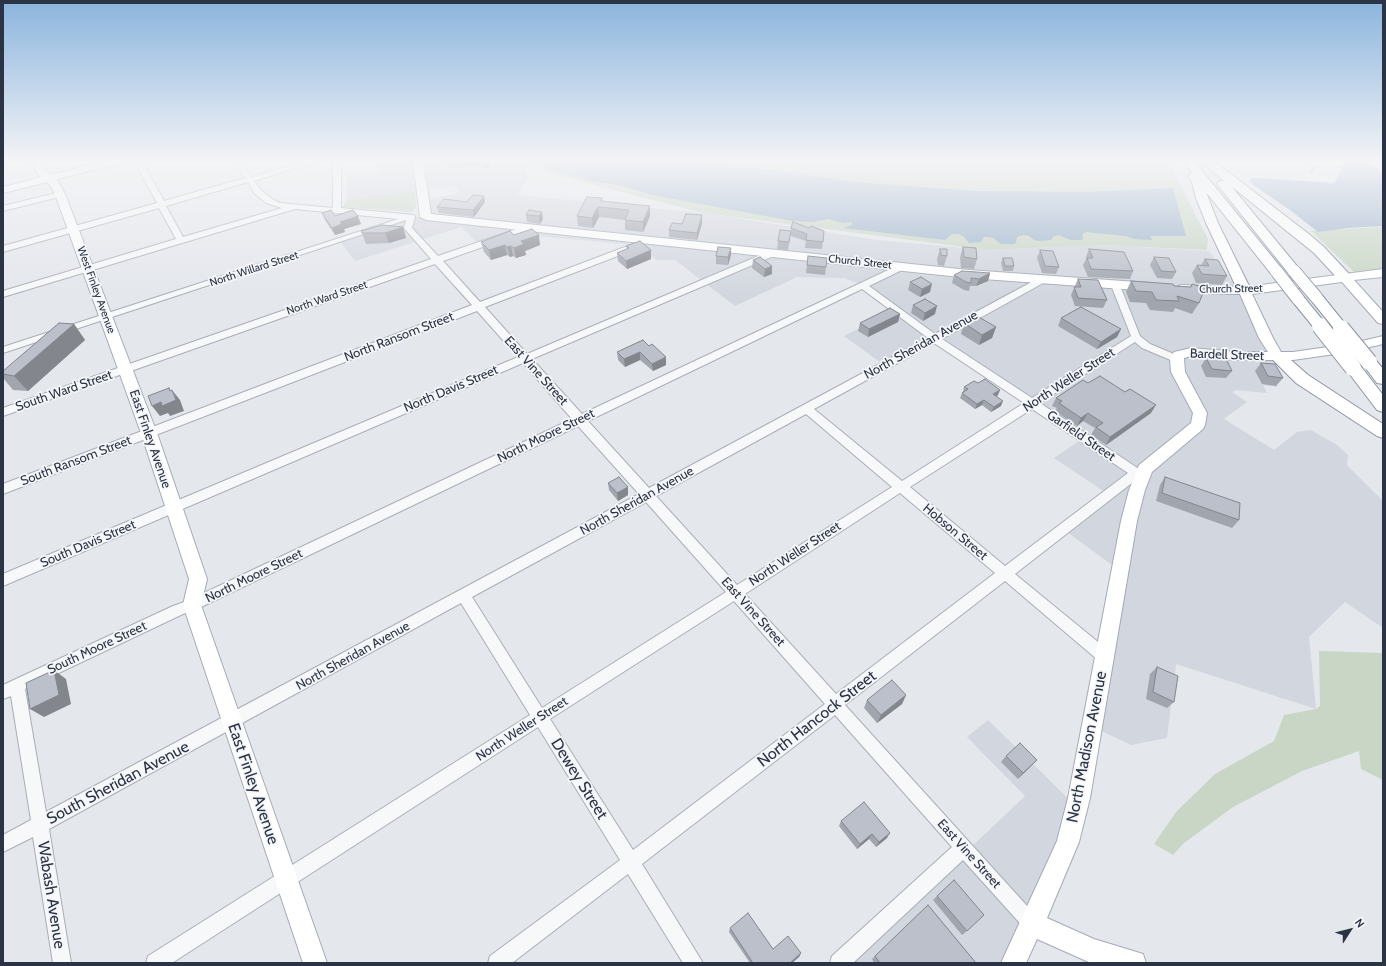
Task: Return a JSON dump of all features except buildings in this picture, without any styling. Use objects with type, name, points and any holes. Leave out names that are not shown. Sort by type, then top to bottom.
[{"type":"highway","points":[[1205,206],[1244,290]]},
{"type":"highway","points":[[1224,206],[1383,406]]},
{"type":"highway","points":[[1241,206],[1383,379]]},
{"type":"highway","points":[[1263,206],[1310,242],[1345,278]]},
{"type":"highway","points":[[1278,357],[1302,379],[1383,432]]},
{"type":"main road","name":"West Finley Avenue","points":[[65,206],[125,369]]},
{"type":"main road","points":[[424,206],[426,217]]},
{"type":"main road","name":"Church Street","points":[[426,217],[901,267],[1042,280],[1221,291],[1244,290],[1383,273]]},
{"type":"main road","points":[[1345,278],[1383,320]]},
{"type":"main road","points":[[1244,290],[1266,338],[1278,357]]},
{"type":"main road","name":"Bardell Street","points":[[1177,359],[1179,355],[1192,352],[1236,356],[1278,357],[1310,355],[1383,340]]},
{"type":"main road","name":"North Hancock Street","points":[[1129,520],[1137,490],[1139,475],[1198,425],[1200,413],[1178,372],[1177,359]]},
{"type":"main road","name":"East Finley Avenue","points":[[125,369],[149,433],[198,580]]},
{"type":"main road","name":"North Madison Avenue","points":[[1013,963],[1068,842],[1079,798],[1129,520]]},
{"type":"main road","points":[[192,605],[198,580]]},
{"type":"main road","name":"East Finley Avenue","points":[[192,605],[315,963]]},
{"type":"main road","name":"East Vine Street","points":[[1032,924],[1092,950],[1134,963]]},
{"type":"street","points":[[3,209],[14,206]]},
{"type":"street","points":[[3,249],[158,206]]},
{"type":"street","points":[[163,206],[181,241]]},
{"type":"street","points":[[3,294],[296,206]]},
{"type":"street","name":"Church Street","points":[[297,206],[337,209],[407,219],[426,217]]},
{"type":"street","name":"East Vine Street","points":[[407,219],[408,228],[1032,924]]},
{"type":"street","name":"North Willard Street","points":[[3,350],[407,219]]},
{"type":"street","name":"North Ward Street","points":[[125,369],[528,228]]},
{"type":"street","name":"North Ransom Street","points":[[149,433],[649,241]]},
{"type":"street","name":"North Davis Street","points":[[174,508],[187,501],[773,253]]},
{"type":"street","name":"North Moore Street","points":[[192,605],[901,267]]},
{"type":"street","name":"North Sheridan Avenue","points":[[232,722],[1042,280]]},
{"type":"street","points":[[1116,284],[1136,337]]},
{"type":"street","name":"Garfield Street","points":[[862,285],[934,338],[1139,475]]},
{"type":"street","name":"Bardell Street","points":[[1136,337],[1146,346],[1177,359]]},
{"type":"street","name":"North Weller Street","points":[[155,963],[1136,337]]},
{"type":"street","name":"South Ward Street","points":[[3,412],[125,369]]},
{"type":"street","name":"Hobson Street","points":[[806,408],[1104,656]]},
{"type":"street","name":"South Ransom Street","points":[[3,489],[149,433]]},
{"type":"street","name":"North Hancock Street","points":[[497,963],[820,718],[835,704],[1005,574],[1139,475]]},
{"type":"street","name":"South Davis Street","points":[[3,580],[174,508]]},
{"type":"street","points":[[198,580],[219,592]]},
{"type":"street","name":"Dewey Street","points":[[464,596],[694,963]]},
{"type":"street","name":"South Moore Street","points":[[10,689],[172,612],[192,605]]},
{"type":"street","name":"Wabash Avenue","points":[[10,689],[40,825],[62,963]]},
{"type":"street","name":"South Sheridan Avenue","points":[[3,844],[232,722]]},
{"type":"street","points":[[839,963],[964,848]]},
{"type":"shaded area","points":[[424,206],[632,206],[703,213],[877,240],[988,250],[1104,245],[1209,251],[1237,287],[1275,362],[1266,363],[1278,387],[1263,385],[1267,393],[1236,390],[1232,392],[1247,402],[1224,419],[1274,450],[1297,432],[1311,430],[1337,445],[1348,455],[1347,465],[1383,501],[1383,628],[1345,602],[1309,637],[1316,709],[1176,664],[1167,738],[1131,745],[1091,726],[1120,571],[1063,529],[1108,494],[1054,458],[1083,438],[934,338],[884,365],[844,336],[896,310],[862,285],[844,278],[797,277],[735,306],[675,260],[657,260],[642,249],[647,246],[524,235],[478,243],[461,227],[355,261],[340,241],[411,217],[426,217]]},
{"type":"shaded area","points":[[988,720],[1077,807],[1013,963],[839,963],[967,851],[1025,796],[967,737]]},
{"type":"green space","points":[[416,206],[416,208],[411,212],[343,207]]},
{"type":"green space","points":[[676,206],[1191,206],[1208,239],[1207,250],[1104,245],[988,250],[703,213]]},
{"type":"green space","points":[[1383,227],[1383,270],[1355,273],[1311,231]]},
{"type":"green space","points":[[1319,651],[1383,653],[1383,780],[1361,769],[1359,751],[1302,771],[1233,807],[1184,843],[1173,855],[1154,844],[1176,812],[1215,774],[1274,741],[1284,715],[1316,709],[1320,706]]},
{"type":"water","points":[[712,206],[1178,206],[1186,236],[1150,236],[1152,240],[1086,232],[1082,234],[1082,240],[1071,240],[1058,235],[1053,237],[1051,240],[1039,241],[1024,235],[1017,237],[1016,243],[1013,244],[1001,244],[993,238],[988,237],[984,237],[981,242],[969,243],[963,236],[958,234],[952,234],[945,240],[843,228],[852,225],[852,222],[843,223],[828,219],[813,222],[793,221]]},
{"type":"water","points":[[1284,206],[1383,206],[1383,226],[1318,232]]}]
